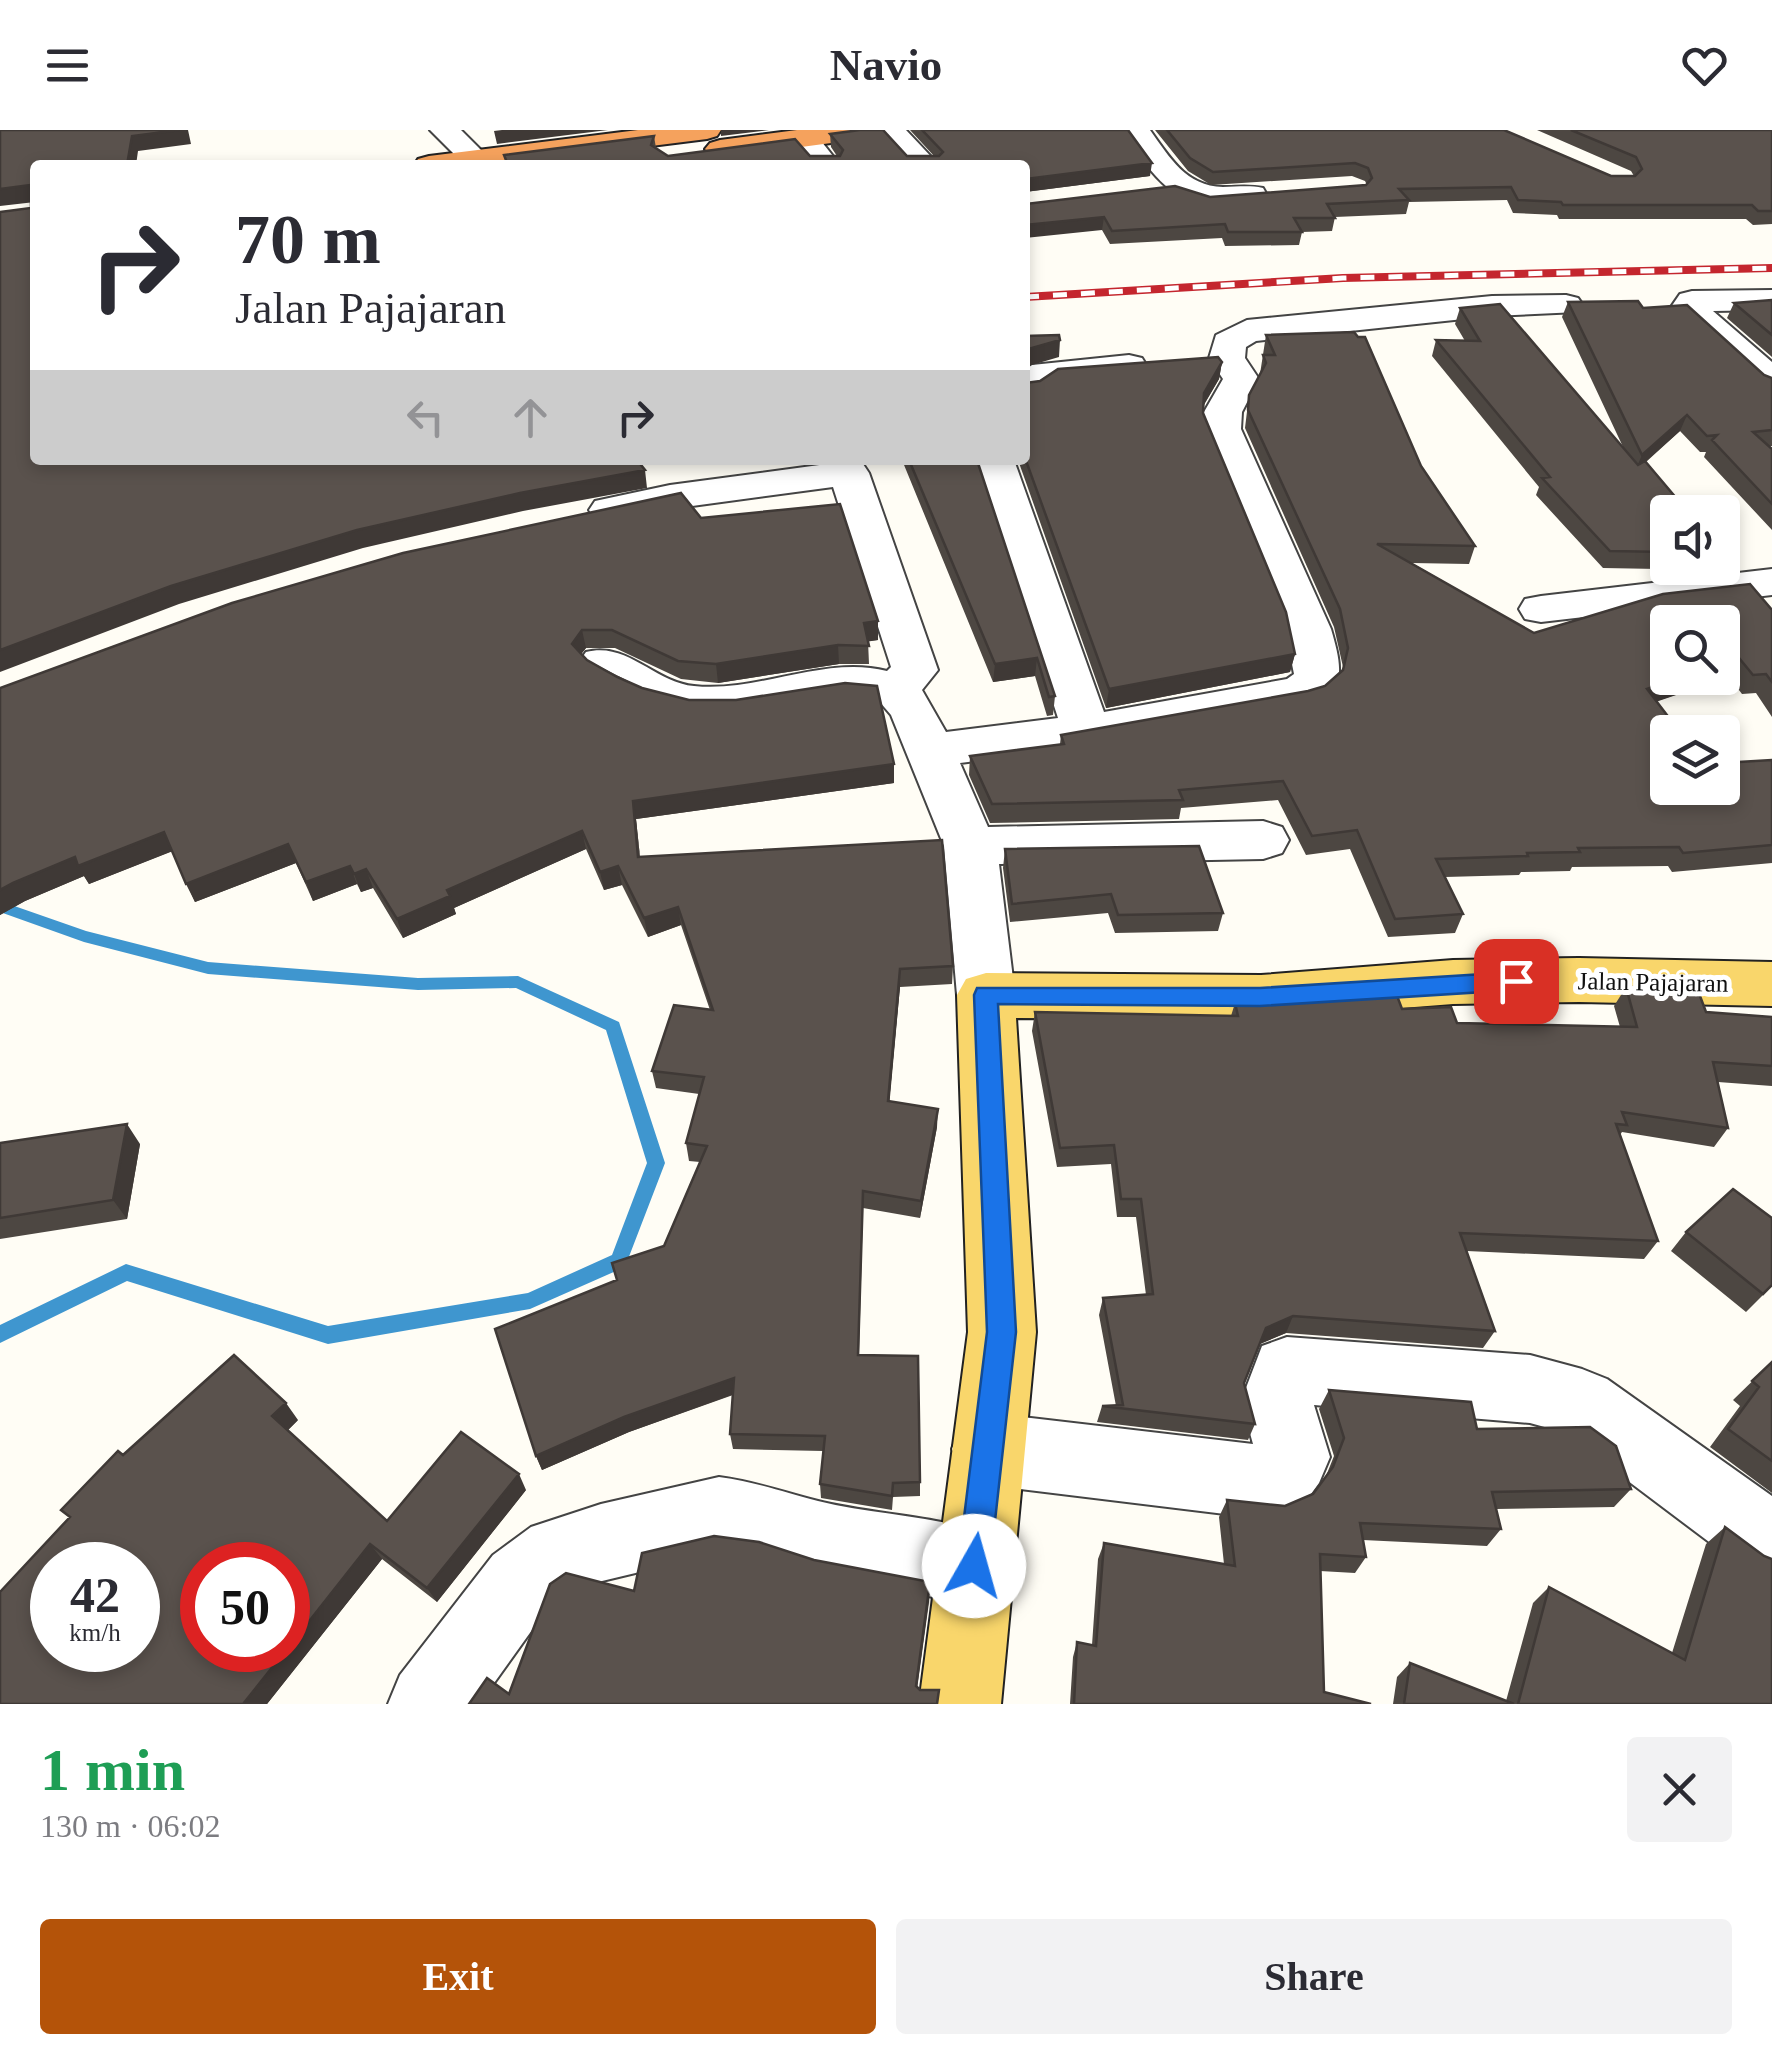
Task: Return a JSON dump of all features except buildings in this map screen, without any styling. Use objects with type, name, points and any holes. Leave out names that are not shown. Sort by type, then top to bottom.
[{"type":"highway","points":[[461,160],[708,130]]},
{"type":"highway","points":[[673,160],[861,130]]},
{"type":"main road","name":"Jalan Pajajaran","points":[[986,995],[1260,997],[1453,982],[1579,980],[1772,984]]},
{"type":"main road","points":[[960,1704],[1002,1332],[986,995]]},
{"type":"street","points":[[890,130],[919,160]]},
{"type":"street","points":[[1136,130],[1178,185],[1193,195],[1208,198],[1280,194]]},
{"type":"street","points":[[430,160],[445,132],[474,158]]},
{"type":"street","points":[[804,138],[821,160]]},
{"type":"street","points":[[1140,190],[1178,185]]},
{"type":"street","points":[[1772,300],[1687,301],[1688,307],[1772,381]]},
{"type":"street","points":[[1030,384],[1045,373],[1197,360],[1246,331],[1492,306],[1566,305]]},
{"type":"street","points":[[931,750],[1086,731],[1302,692],[1317,678],[1318,661],[1308,629],[1222,429],[1223,412],[1241,379],[1197,360]]},
{"type":"street","points":[[996,465],[1086,731]]},
{"type":"street","points":[[579,517],[670,497],[849,473],[915,670],[896,690]]},
{"type":"street","points":[[1541,609],[1772,582]]},
{"type":"street","points":[[602,662],[664,695],[695,702],[742,700],[834,684],[875,683],[896,690],[913,710],[970,846],[986,995]]},
{"type":"street","points":[[970,846],[1263,840]]},
{"type":"street","points":[[988,1449],[1274,1484],[1292,1456],[1278,1401],[1287,1370],[1530,1389],[1582,1404],[1772,1542]]},
{"type":"street","points":[[430,1704],[520,1582],[558,1554],[601,1542],[719,1515],[764,1521],[818,1539],[974,1566]]},
{"type":"waterway","points":[[0,906],[84,936],[208,968],[418,984],[518,982],[613,1026],[656,1163],[619,1261],[530,1301],[328,1335],[126,1272],[0,1334]]},
{"type":"railway","points":[[1030,297],[1343,278],[1772,268]]},
{"type":"route","points":[[974,1566],[1002,1332],[986,995],[1260,997],[1516,981]]}]
